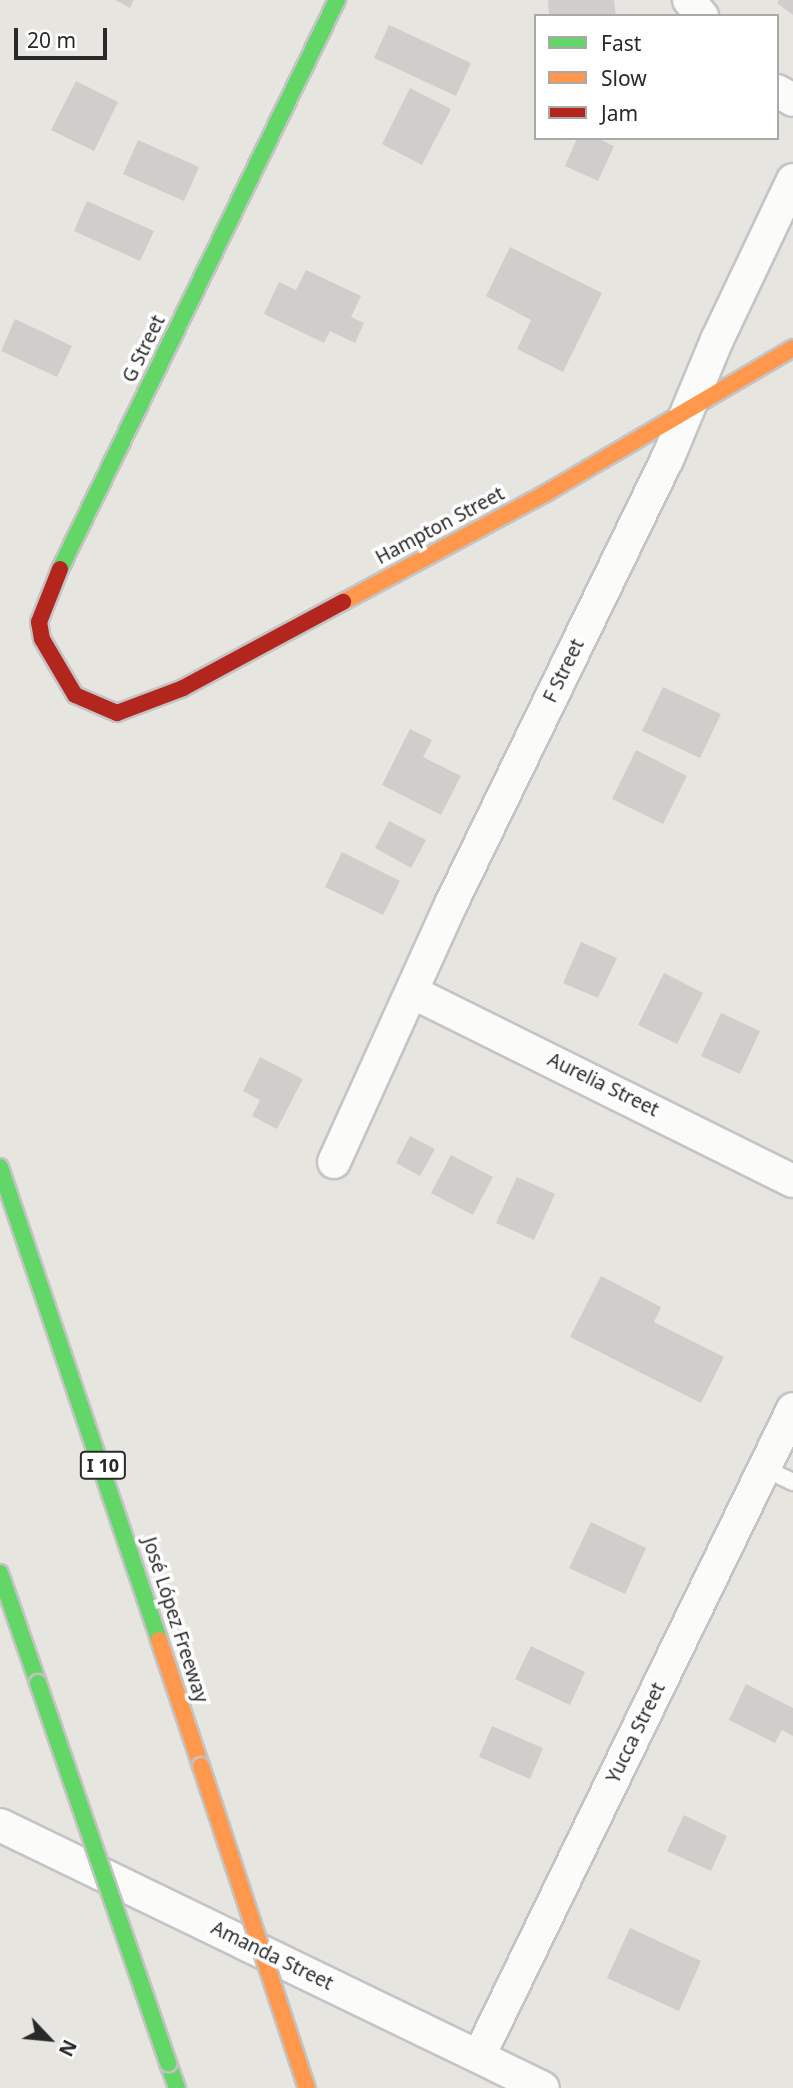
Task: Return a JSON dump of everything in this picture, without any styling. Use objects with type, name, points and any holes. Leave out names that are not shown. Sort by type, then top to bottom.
[{"type":"main road","name":"G Street","points":[[97,708],[75,695],[42,639],[39,622],[47,595],[337,0]]},
{"type":"main road","name":"Hampton Street","points":[[97,708],[117,713],[140,708],[183,688],[546,493],[793,348]]},
{"type":"main road","name":"José López Freeway","points":[[0,1167],[307,2088]]},
{"type":"main road","points":[[0,1573],[177,2088]]},
{"type":"street","points":[[689,0],[700,14]]},
{"type":"street","name":"F Street","points":[[334,1162],[688,410],[793,180]]},
{"type":"street","name":"Aurelia Street","points":[[412,992],[793,1181]]},
{"type":"street","name":"Yucca Street","points":[[479,2056],[793,1409]]},
{"type":"street","name":"Amanda Street","points":[[0,1825],[544,2088]]},
{"type":"lane","points":[[764,1468],[793,1482]]},
{"type":"building","points":[[115,0],[134,0],[130,8]]},
{"type":"building","points":[[548,0],[614,0],[616,14],[549,14]]},
{"type":"building","points":[[779,0],[793,0],[793,15],[777,3]]},
{"type":"building","points":[[389,25],[471,63],[456,96],[374,58]]},
{"type":"building","points":[[76,81],[118,102],[94,151],[51,130]]},
{"type":"building","points":[[410,88],[451,109],[422,165],[382,144]]},
{"type":"building","points":[[138,140],[199,167],[184,201],[123,174]]},
{"type":"building","points":[[576,140],[601,140],[614,146],[598,181],[565,166]]},
{"type":"building","points":[[87,201],[154,231],[140,261],[74,231]]},
{"type":"building","points":[[510,247],[602,293],[563,372],[517,349],[531,320],[486,296]]},
{"type":"building","points":[[306,270],[361,296],[351,317],[364,323],[355,343],[330,331],[324,343],[264,314],[279,282],[296,290]]},
{"type":"building","points":[[15,319],[72,346],[57,377],[1,351]]},
{"type":"building","points":[[663,687],[721,714],[700,758],[642,731]]},
{"type":"building","points":[[410,729],[432,740],[423,757],[461,776],[441,815],[382,785]]},
{"type":"building","points":[[636,750],[687,776],[663,824],[612,799]]},
{"type":"building","points":[[389,821],[426,840],[411,868],[375,848]]},
{"type":"building","points":[[342,852],[400,881],[383,915],[325,887]]},
{"type":"building","points":[[581,942],[617,958],[598,998],[563,983]]},
{"type":"building","points":[[664,973],[703,993],[677,1044],[638,1025]]},
{"type":"building","points":[[721,1013],[760,1031],[740,1074],[701,1056]]},
{"type":"building","points":[[260,1057],[303,1079],[277,1129],[252,1116],[260,1100],[243,1091]]},
{"type":"building","points":[[410,1136],[435,1149],[420,1176],[396,1163]]},
{"type":"building","points":[[451,1155],[493,1177],[473,1215],[431,1193]]},
{"type":"building","points":[[517,1177],[555,1194],[534,1240],[496,1223]]},
{"type":"building","points":[[601,1276],[661,1307],[654,1322],[724,1357],[701,1403],[570,1337]]},
{"type":"building","points":[[591,1522],[646,1548],[625,1594],[569,1568]]},
{"type":"building","points":[[531,1646],[585,1672],[570,1705],[515,1679]]},
{"type":"building","points":[[746,1684],[793,1708],[793,1736],[782,1730],[775,1743],[729,1720]]},
{"type":"building","points":[[492,1726],[543,1748],[530,1779],[479,1757]]},
{"type":"building","points":[[684,1815],[727,1836],[711,1871],[667,1851]]},
{"type":"building","points":[[630,1928],[701,1961],[679,2011],[607,1978]]},
{"type":"traffic: fast","points":[[60,569],[337,0]]},
{"type":"traffic: fast","points":[[0,1167],[159,1640]]},
{"type":"traffic: fast","points":[[0,1573],[38,1683]]},
{"type":"traffic: fast","points":[[38,1683],[168,2063]]},
{"type":"traffic: fast","points":[[168,2063],[177,2088]]},
{"type":"traffic: slow","points":[[343,602],[546,493],[793,348]]},
{"type":"traffic: slow","points":[[159,1640],[201,1766]]},
{"type":"traffic: slow","points":[[201,1766],[307,2088]]},
{"type":"traffic: jam","points":[[60,569],[39,622],[42,639],[75,695],[117,713],[183,688],[343,602]]}]
